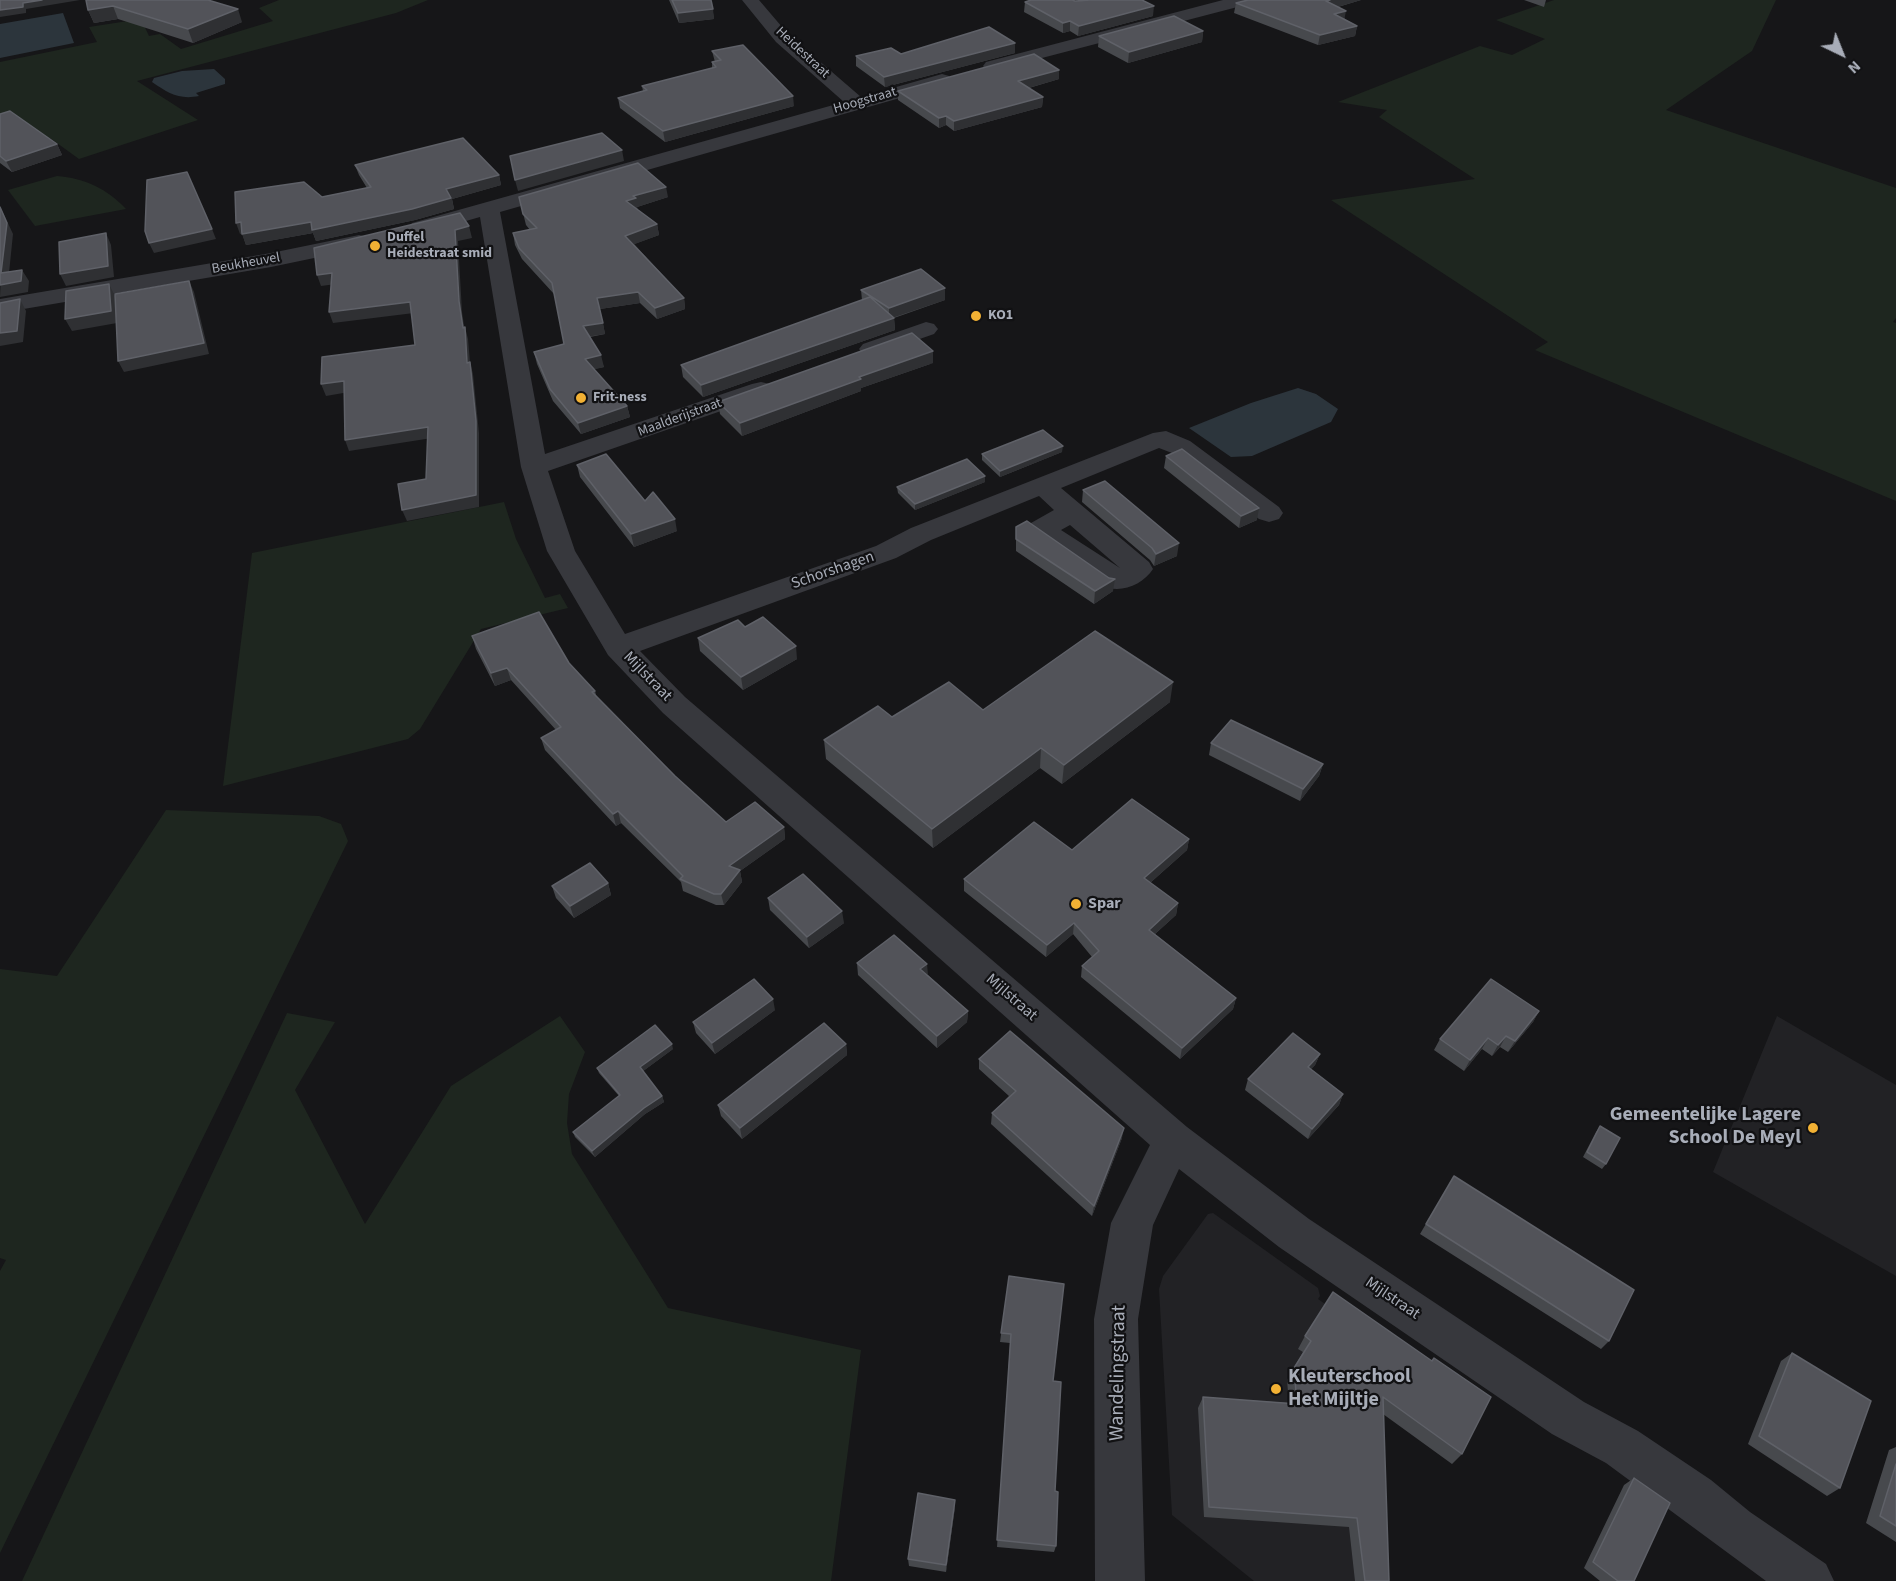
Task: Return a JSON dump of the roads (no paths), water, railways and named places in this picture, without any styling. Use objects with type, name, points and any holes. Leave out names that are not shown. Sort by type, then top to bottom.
[{"type":"street","name":"Heidestraat","points":[[750,0],[782,38],[856,103]]},
{"type":"street","points":[[978,70],[1243,0]]},
{"type":"street","name":"Hoogstraat","points":[[489,208],[956,76]]},
{"type":"street","name":"Beukheuvel","points":[[0,306],[271,260],[391,235],[489,208]]},
{"type":"street","name":"Mijlstraat","points":[[489,208],[498,249],[534,467],[561,551],[619,648],[674,705],[1173,1140],[1294,1233],[1568,1418],[1622,1447],[1809,1581]]},
{"type":"street","points":[[848,357],[926,329]]},
{"type":"street","name":"Maalderijstraat","points":[[534,467],[780,381]]},
{"type":"street","name":"Schorshagen","points":[[619,648],[652,634],[886,552],[921,534],[1153,441],[1167,439],[1181,447],[1269,513]]},
{"type":"street","points":[[1043,486],[1072,512]]},
{"type":"street","name":"Wandelingstraat","points":[[1120,1581],[1116,1319],[1132,1223],[1173,1140]]},
{"type":"place","name":"Duffel Heidestraat smid","points":[[375,246]]},
{"type":"place","name":"KO1","points":[[976,316]]},
{"type":"place","name":"Frit-ness","points":[[581,398]]},
{"type":"place","name":"Spar","points":[[1076,904]]},
{"type":"place","name":"Gemeentelijke Lagere School De Meyl","points":[[1813,1128]]},
{"type":"place","name":"Kleuterschool Het Mijltje","points":[[1276,1389]]}]
